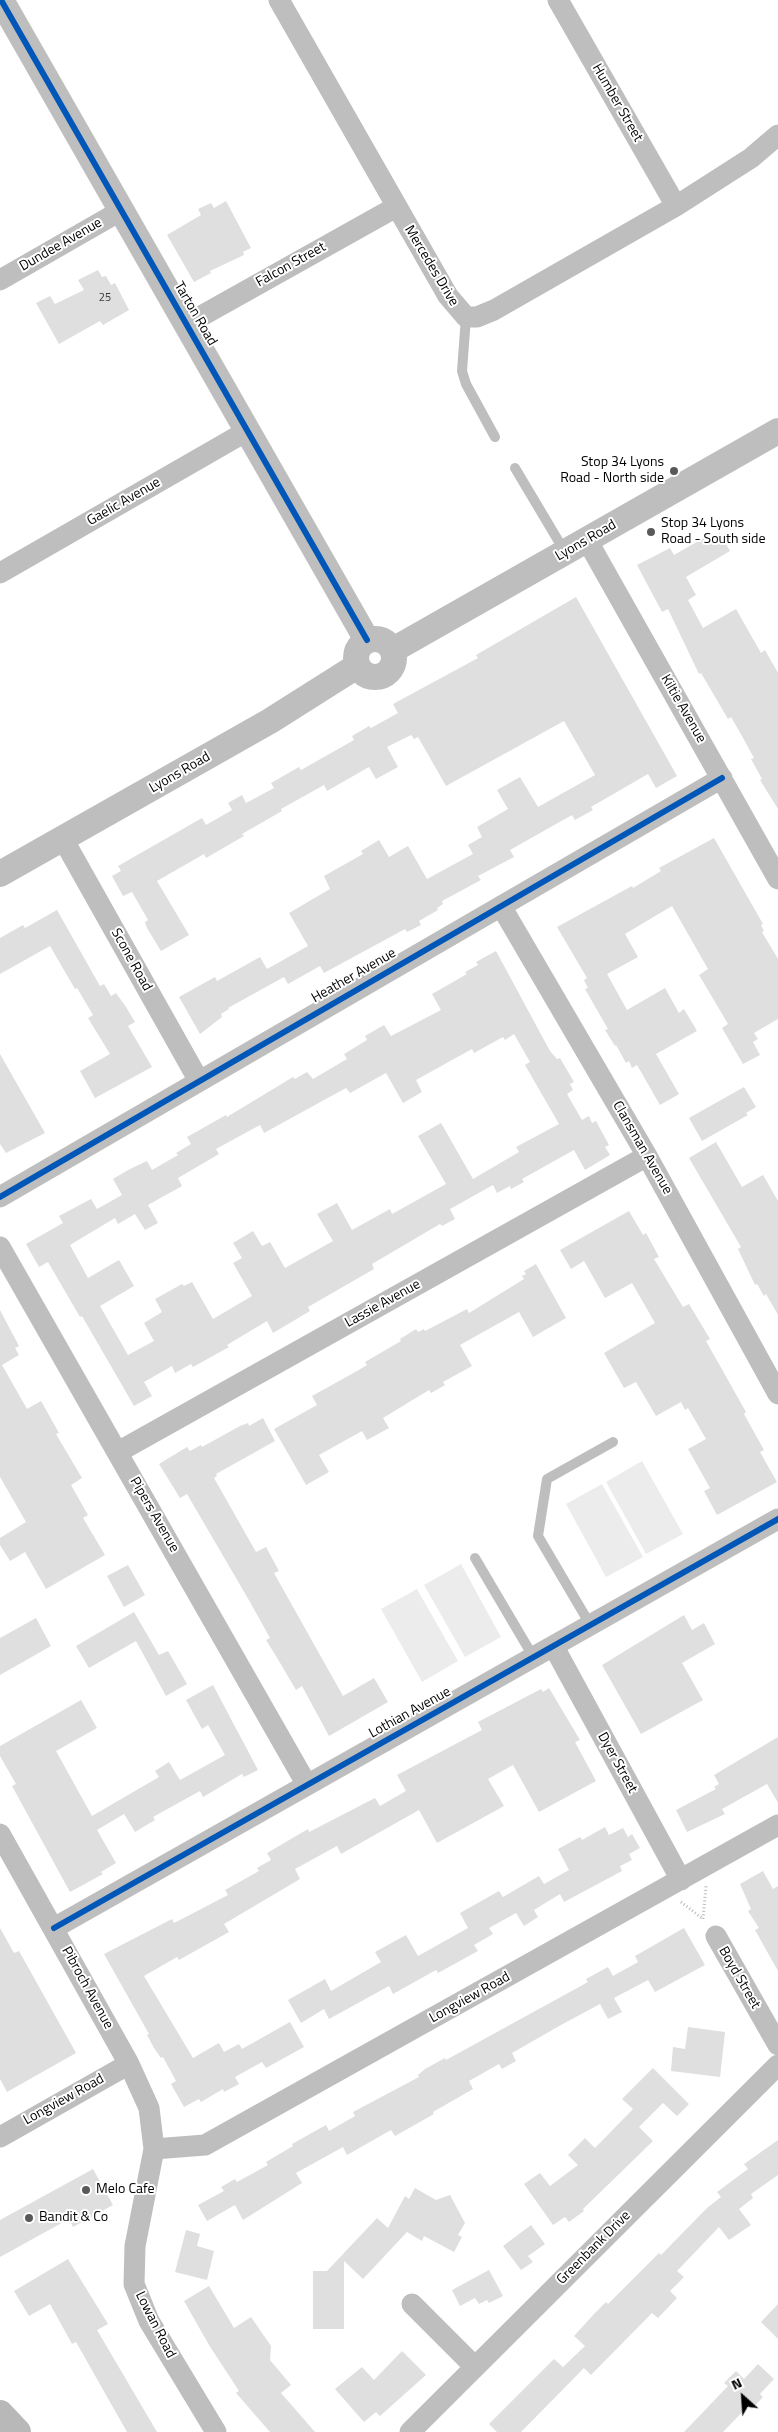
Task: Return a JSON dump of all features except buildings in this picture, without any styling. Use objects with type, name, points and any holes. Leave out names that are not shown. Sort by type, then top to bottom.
[{"type":"main road","points":[[0,2414],[17,2432]]},
{"type":"street","name":"Tarton Road","points":[[1,0],[367,640]]},
{"type":"street","name":"Mercedes Drive","points":[[279,0],[448,296],[466,317],[478,317],[494,310],[676,206],[751,158],[778,135]]},
{"type":"street","name":"Humber Street","points":[[558,0],[676,206]]},
{"type":"street","name":"Falcon Street","points":[[187,324],[396,207]]},
{"type":"street","name":"Dundee Avenue","points":[[0,280],[122,210]]},
{"type":"street","name":"Lyons Road","points":[[393,650],[778,430]]},
{"type":"street","name":"Gaelic Avenue","points":[[0,573],[247,431]]},
{"type":"street","name":"Kiltie Avenue","points":[[576,546],[722,778],[778,880]]},
{"type":"street","points":[[379,638],[390,644],[393,650],[394,663],[391,669],[380,677],[367,675],[357,666],[358,648],[367,640],[379,638]]},
{"type":"street","name":"Lyons Road","points":[[0,874],[270,721],[357,666]]},
{"type":"street","name":"Heather Avenue","points":[[0,1197],[722,778]]},
{"type":"street","name":"Scone Road","points":[[63,839],[199,1081]]},
{"type":"street","name":"Clansman Avenue","points":[[502,906],[647,1156],[778,1394]]},
{"type":"street","name":"Lassie Avenue","points":[[118,1452],[647,1156]]},
{"type":"street","name":"Pipers Avenue","points":[[0,1247],[307,1785]]},
{"type":"street","name":"Lothian Avenue","points":[[54,1928],[778,1519]]},
{"type":"street","name":"Dyer Street","points":[[554,1647],[688,1888]]},
{"type":"street","name":"Longview Road","points":[[154,2149],[205,2145],[688,1888],[778,1825]]},
{"type":"street","name":"Pibroch Avenue","points":[[0,1834],[129,2064]]},
{"type":"street","name":"Boyd Street","points":[[716,1936],[778,2045]]},
{"type":"street","name":"Longview Road","points":[[0,2136],[129,2064]]},
{"type":"street","name":"Lowan Road","points":[[129,2064],[149,2108],[154,2149],[135,2246],[134,2284],[149,2321],[216,2432]]},
{"type":"street","name":"Greenbank Drive","points":[[410,2432],[778,2065]]},
{"type":"street","points":[[412,2304],[475,2367]]},
{"type":"lane","points":[[466,317],[462,371],[466,384],[495,437]]},
{"type":"lane","points":[[515,468],[576,546]]},
{"type":"lane","points":[[590,1626],[538,1536],[547,1479],[613,1442]]},
{"type":"lane","points":[[475,1558],[534,1658]]},
{"type":"path","points":[[706,1884],[703,1919],[678,1899],[688,1888],[706,1884]]},
{"type":"shaded area","points":[[642,1461],[683,1534],[646,1554],[606,1482]]},
{"type":"shaded area","points":[[602,1484],[643,1557],[606,1577],[566,1504]]},
{"type":"shaded area","points":[[461,1564],[501,1637],[465,1657],[424,1585]]},
{"type":"shaded area","points":[[417,1589],[458,1661],[422,1682],[381,1609]]},
{"type":"cycle path","points":[[1,0],[367,640]]},
{"type":"cycle path","points":[[0,1197],[722,778]]},
{"type":"cycle path","points":[[54,1928],[778,1519]]},
{"type":"place","name":"Stop 34 Lyons Road - North side","points":[[674,471]]},
{"type":"place","name":"Stop 34 Lyons Road - South side","points":[[651,532]]},
{"type":"place","name":"Melo Cafe","points":[[86,2190]]},
{"type":"place","name":"Bandit & Co","points":[[29,2218]]}]
